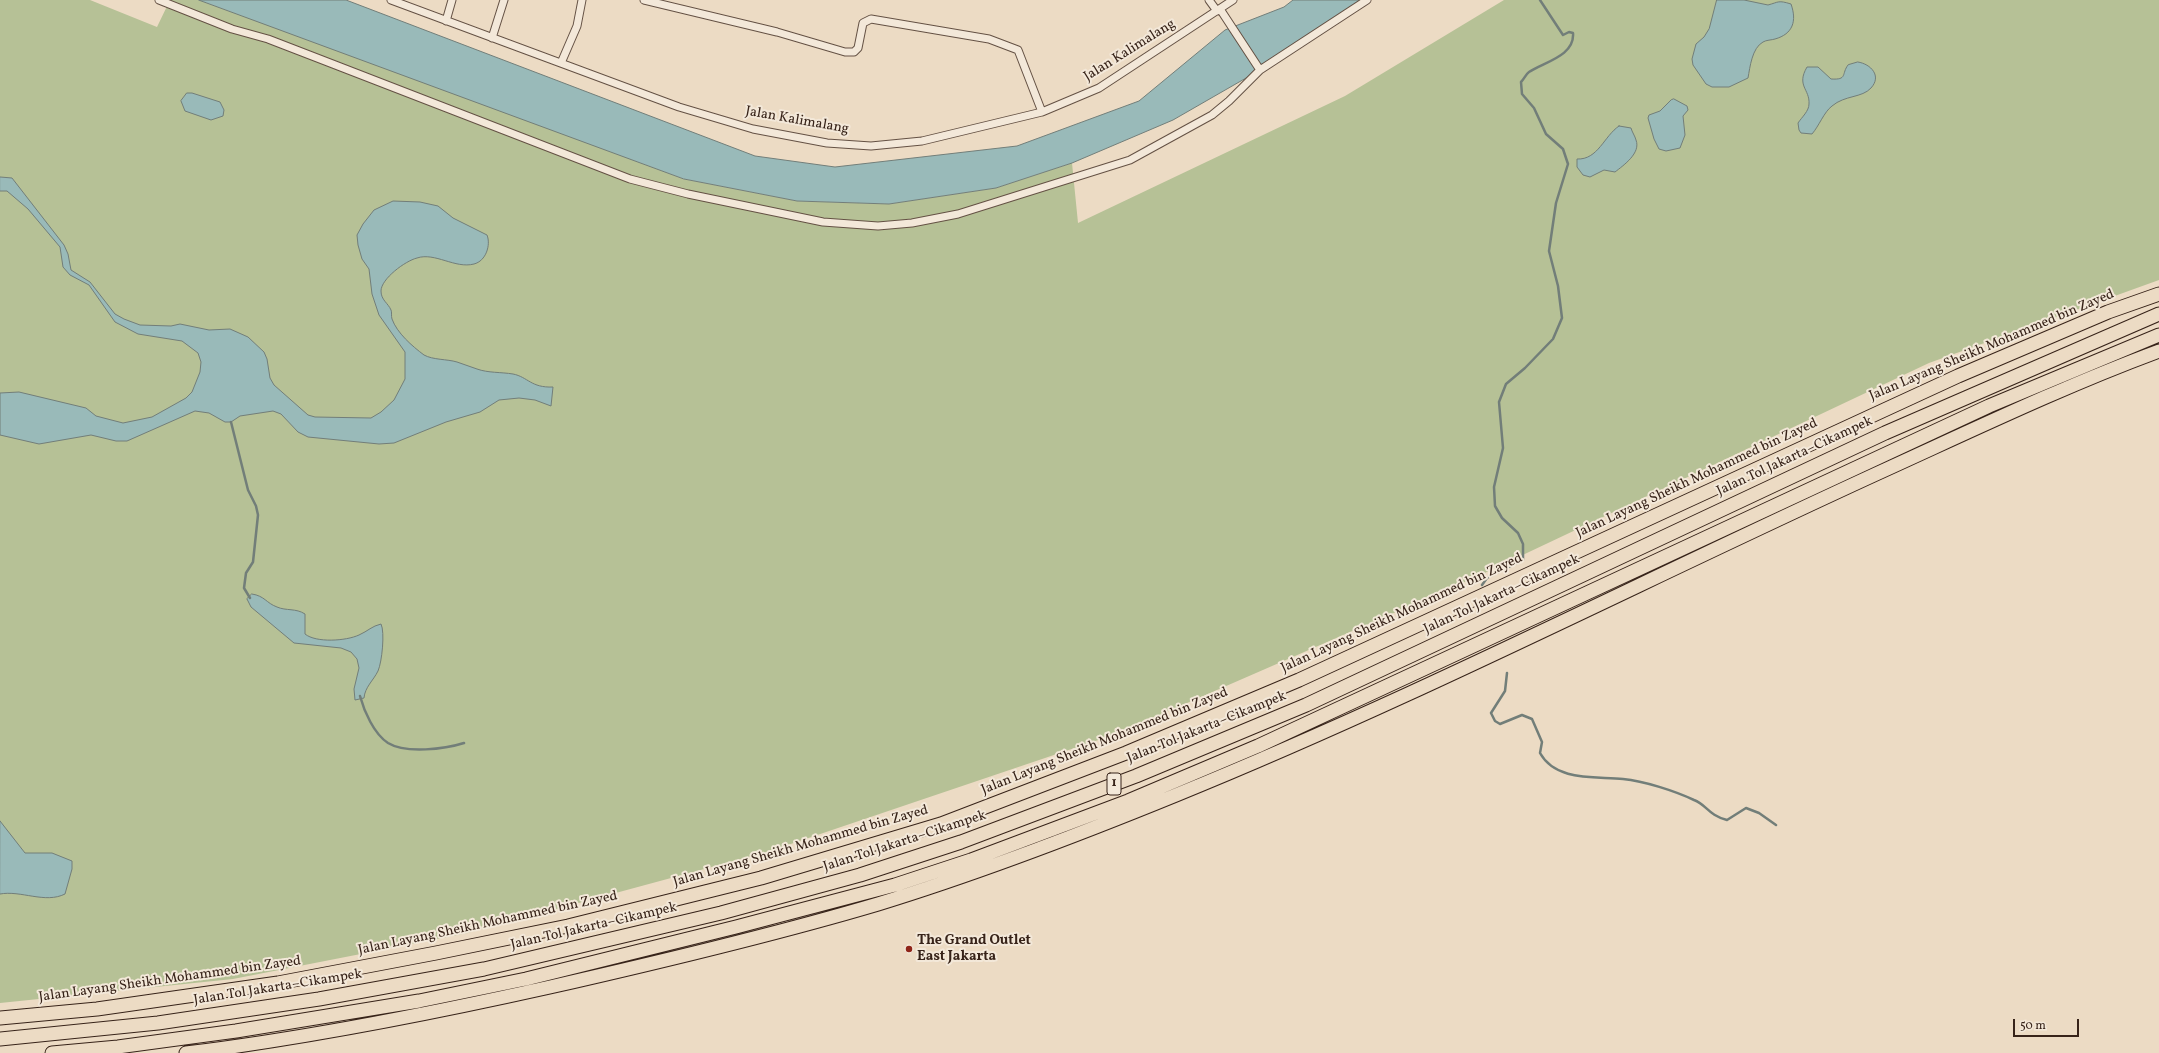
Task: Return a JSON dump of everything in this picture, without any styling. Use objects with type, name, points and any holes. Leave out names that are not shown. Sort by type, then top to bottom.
[{"type":"highway","name":"Jalan Layang Sheikh Mohammed bin Zayed","points":[[0,1018],[97,1009],[278,983],[568,926],[753,880],[941,824],[1126,753],[1299,680],[1958,376],[2108,312],[2159,294]]},
{"type":"highway","name":"Jalan Tol Jakarta–Cikampek","points":[[0,1038],[158,1024],[319,999],[484,969],[721,913],[860,875],[961,842],[1136,776],[1306,705],[1885,432],[2159,314]]},
{"type":"highway","name":"1","points":[[52,1053],[126,1046],[221,1034],[418,1001],[526,979],[736,927],[895,885],[971,860],[1128,801],[1258,746],[1990,406],[2159,335]]},
{"type":"highway","name":"1","points":[[186,1053],[244,1046],[402,1019],[617,972],[747,940],[879,903],[1030,852],[1178,794],[1324,731],[1885,470],[1971,431],[2159,351]]},
{"type":"street","points":[[159,0],[232,29],[268,39],[630,179],[688,194],[823,222],[870,226],[912,223],[958,214],[1124,163],[1212,115],[1230,101],[1260,70],[1367,0]]},
{"type":"street","name":"Jalan Kalimalang","points":[[391,0],[679,106],[745,126],[827,143],[871,146],[916,142],[1042,112],[1099,88],[1233,0]]},
{"type":"street","points":[[446,21],[452,0]]},
{"type":"street","points":[[492,38],[504,0]]},
{"type":"street","points":[[562,63],[575,31],[582,0]]},
{"type":"street","points":[[644,0],[777,32],[846,52],[854,52],[858,48],[863,23],[871,19],[989,39],[1018,50],[1042,112]]},
{"type":"street","points":[[1209,0],[1225,17],[1260,70]]},
{"type":"green space","points":[[0,0],[90,0],[157,27],[170,0],[199,0],[401,72],[684,179],[797,201],[889,204],[996,188],[1072,163],[1078,223],[1345,96],[1504,0],[2159,0],[2159,280],[1929,363],[1474,578],[1116,734],[767,852],[468,933],[233,979],[0,1003]]},
{"type":"water","points":[[199,0],[346,0],[755,156],[835,167],[1017,146],[1139,101],[1225,30],[1284,7],[1293,0],[1367,0],[1260,70],[1173,120],[1072,163],[996,188],[889,204],[797,201],[684,179]]},
{"type":"water","points":[[1717,0],[1744,0],[1768,5],[1783,2],[1791,4],[1794,16],[1792,26],[1786,34],[1775,39],[1764,41],[1756,49],[1752,58],[1748,78],[1729,87],[1712,87],[1706,84],[1693,65],[1692,59],[1696,44],[1704,37],[1709,29]]},
{"type":"water","points":[[1858,62],[1867,65],[1874,71],[1875,79],[1871,88],[1863,93],[1837,102],[1826,112],[1812,134],[1801,133],[1798,123],[1809,107],[1808,95],[1803,83],[1804,73],[1807,67],[1818,67],[1831,79],[1836,79],[1843,76],[1848,65]]},
{"type":"water","points":[[187,93],[192,93],[220,102],[224,110],[223,116],[211,120],[185,111],[181,101]]},
{"type":"water","points":[[1674,99],[1687,106],[1688,110],[1683,116],[1685,135],[1680,148],[1666,151],[1659,149],[1654,139],[1648,118],[1649,115],[1660,111]]},
{"type":"water","points":[[1619,126],[1631,128],[1636,138],[1637,145],[1634,154],[1615,172],[1604,170],[1590,177],[1583,175],[1577,167],[1577,159],[1590,156],[1596,152]]},
{"type":"water","points":[[0,177],[12,178],[64,245],[68,254],[71,270],[90,282],[115,314],[140,325],[171,326],[180,324],[209,330],[230,329],[248,337],[264,352],[267,359],[270,378],[274,385],[308,415],[315,417],[371,418],[381,412],[394,400],[405,379],[405,352],[379,315],[372,294],[369,269],[362,259],[357,235],[363,224],[374,210],[393,201],[420,202],[438,206],[453,218],[487,235],[488,248],[482,260],[474,264],[467,265],[452,263],[431,257],[424,257],[412,260],[394,271],[382,286],[381,294],[391,310],[394,324],[410,343],[428,357],[449,360],[486,371],[518,375],[540,386],[553,387],[551,406],[535,400],[519,398],[499,400],[480,412],[446,422],[394,443],[379,444],[308,437],[298,432],[281,414],[273,411],[240,416],[231,422],[225,422],[209,413],[195,411],[127,441],[116,441],[91,435],[39,444],[0,435],[0,393],[19,392],[86,408],[96,416],[123,423],[152,417],[186,398],[192,392],[200,372],[201,362],[198,353],[182,341],[138,334],[115,322],[89,285],[70,275],[63,267],[60,247],[28,209],[7,191],[0,191]]},
{"type":"water","points":[[252,594],[260,596],[270,604],[277,607],[302,612],[305,614],[305,634],[316,639],[347,639],[381,624],[383,640],[382,654],[378,671],[366,691],[364,698],[355,700],[354,689],[359,668],[357,659],[351,652],[341,648],[294,643],[251,607],[247,599]]},
{"type":"water","points":[[0,821],[25,853],[52,853],[72,861],[72,869],[65,894],[49,898],[8,893],[0,894]]},
{"type":"waterway","points":[[1482,585],[1487,578],[1523,560],[1523,544],[1518,533],[1502,518],[1495,506],[1494,487],[1503,448],[1499,402],[1506,384],[1525,368],[1553,339],[1562,318],[1558,286],[1549,251],[1556,203],[1568,164],[1563,149],[1546,134],[1534,108],[1522,94],[1521,82],[1529,72],[1564,53],[1572,41],[1573,33],[1569,32],[1563,35],[1540,0]]},
{"type":"waterway","points":[[231,422],[248,490],[256,506],[258,515],[253,562],[246,573],[244,588],[250,598]]},
{"type":"waterway","points":[[1507,673],[1505,691],[1491,713],[1495,721],[1500,724],[1522,715],[1532,719],[1542,742],[1540,753],[1547,762],[1556,769],[1577,776],[1631,780],[1659,787],[1678,793],[1698,802],[1712,813],[1727,820],[1746,808],[1759,813],[1776,825]]},
{"type":"waterway","points":[[360,696],[367,715],[374,728],[388,743],[415,749],[436,749],[464,743]]},
{"type":"place","name":"The Grand Outlet East Jakarta","points":[[909,949]]}]
